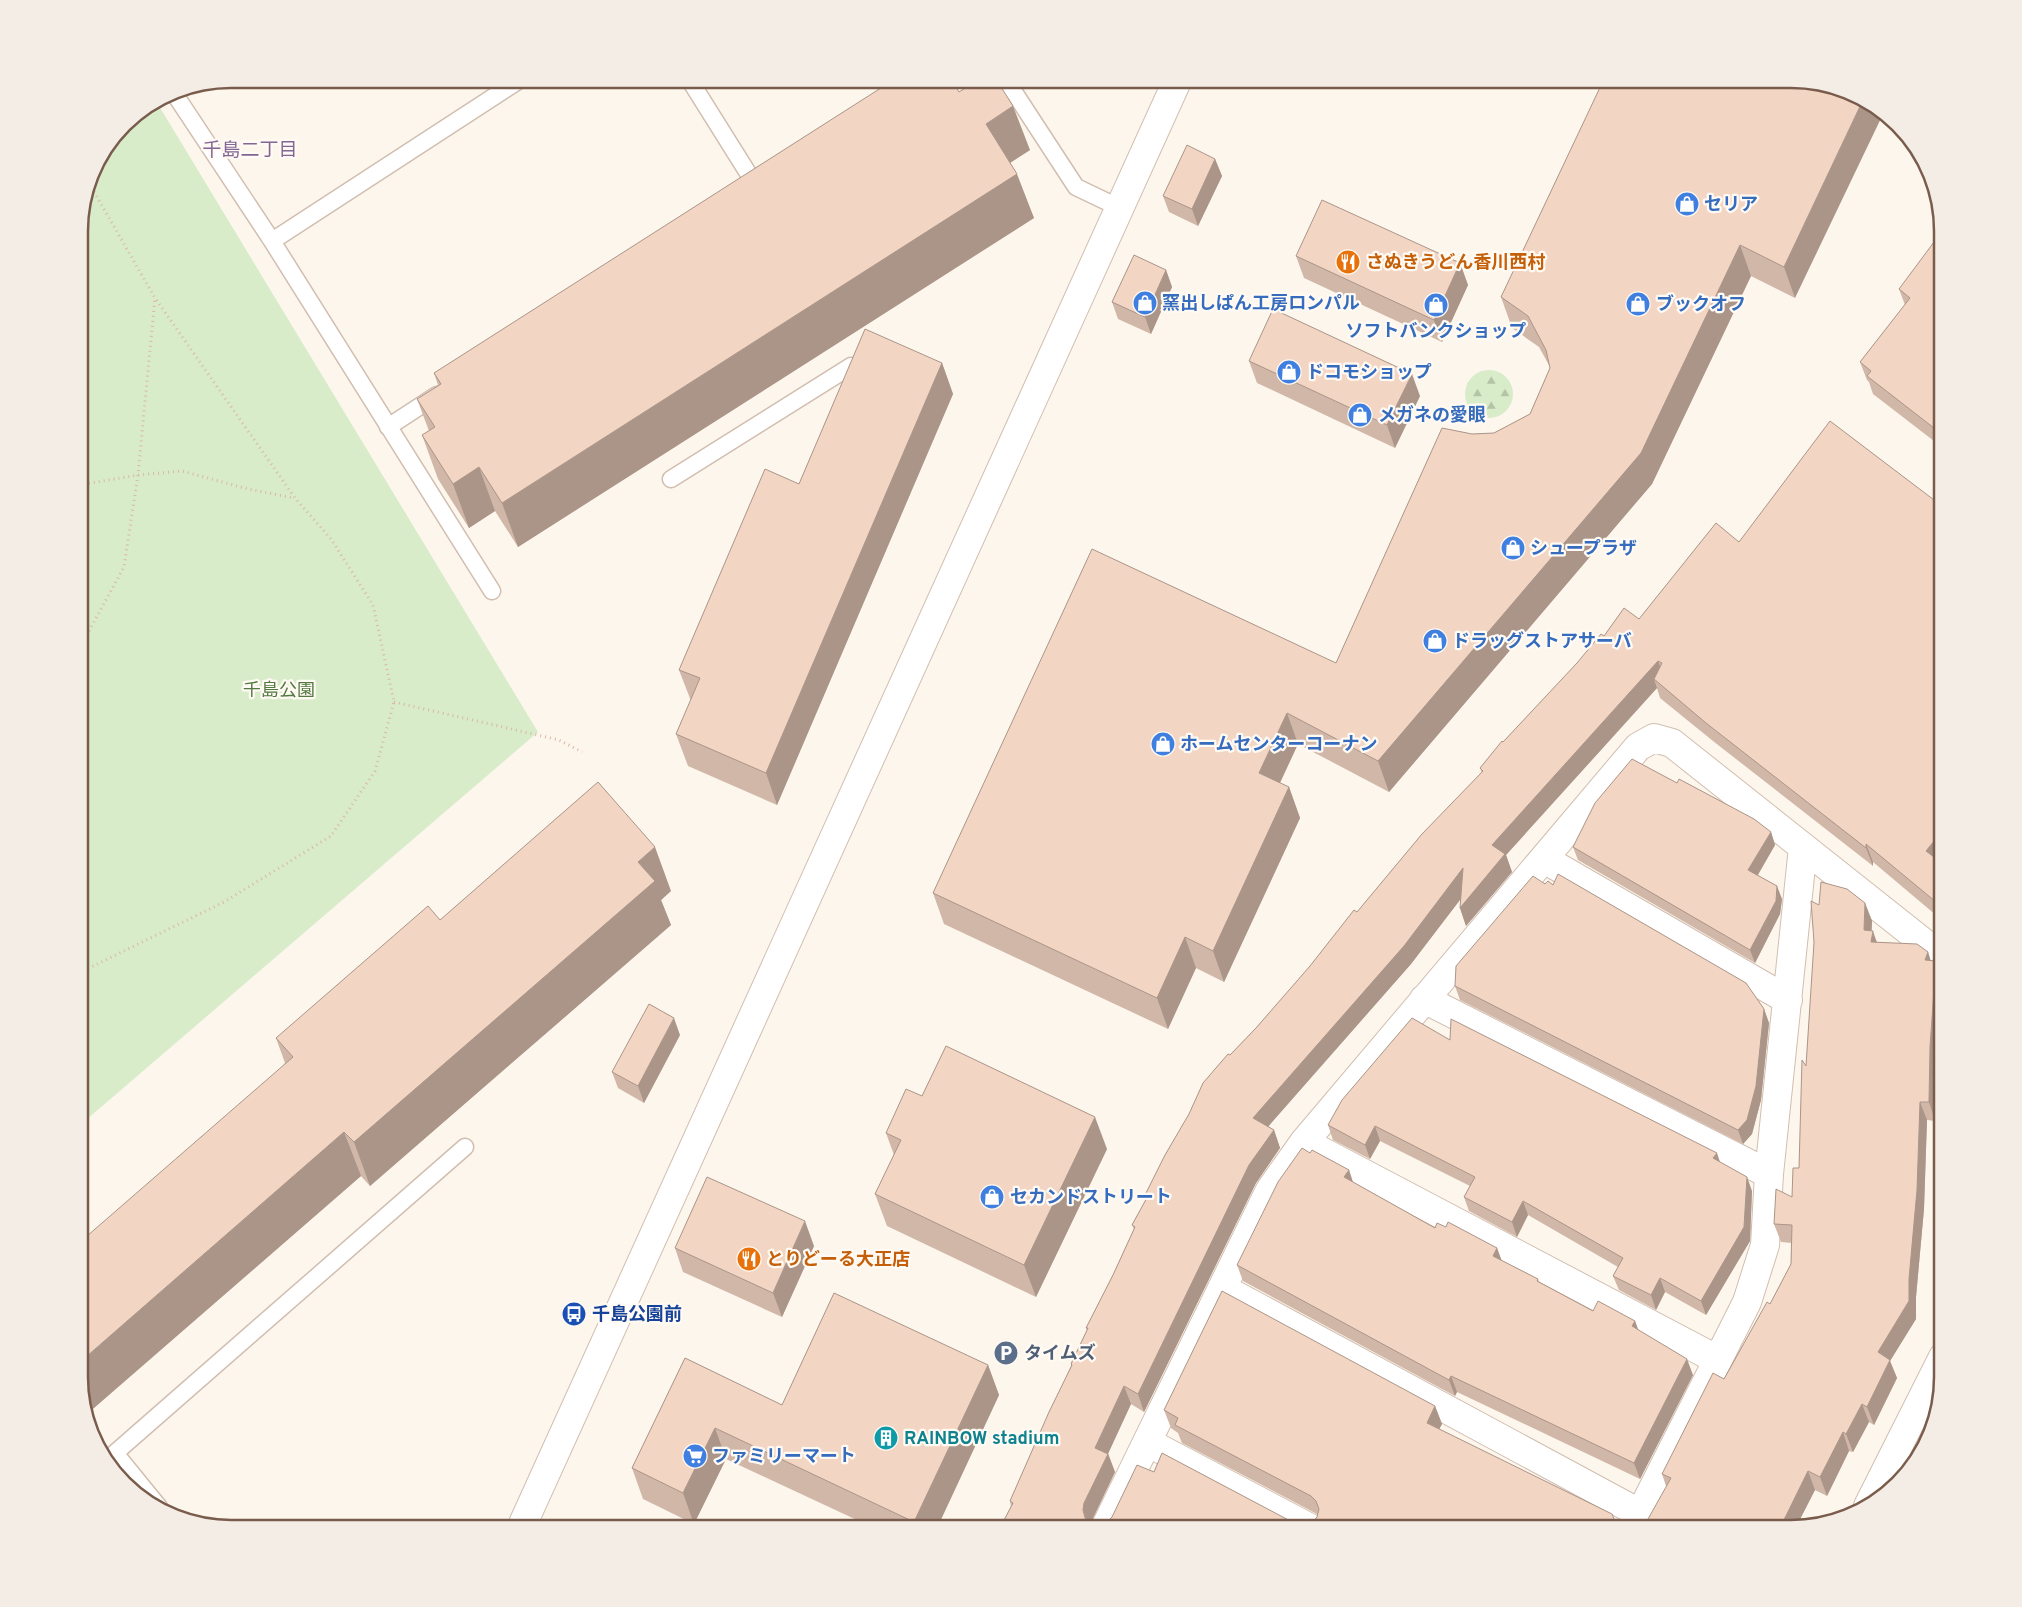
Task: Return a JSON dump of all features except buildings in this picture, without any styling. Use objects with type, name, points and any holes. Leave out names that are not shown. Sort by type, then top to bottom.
[{"type":"street","points":[[525,1520],[1174,88]]},
{"type":"street","points":[[1109,1520],[1270,1190],[1304,1142],[1638,747],[1654,738],[1672,743],[1934,951]]},
{"type":"street","points":[[1638,1520],[1747,1302],[1765,1245],[1769,1174],[1803,847]]},
{"type":"street","points":[[1544,859],[1788,1000]]},
{"type":"street","points":[[1424,999],[1769,1174]]},
{"type":"street","points":[[1304,1142],[1718,1360]]},
{"type":"street","points":[[1222,1288],[1635,1520]]},
{"type":"street","points":[[1875,1492],[1934,1375]]},
{"type":"street","points":[[1147,1442],[1295,1520]]},
{"type":"lane","points":[[272,241],[507,88]]},
{"type":"lane","points":[[695,88],[758,189]]},
{"type":"lane","points":[[1003,88],[1014,92],[1076,187],[1120,208]]},
{"type":"lane","points":[[177,98],[272,241],[492,591]]},
{"type":"lane","points":[[741,200],[774,178]]},
{"type":"lane","points":[[671,479],[851,366]]},
{"type":"lane","points":[[388,427],[447,389]]},
{"type":"lane","points":[[112,1455],[465,1147]]},
{"type":"lane","points":[[115,1460],[141,1487]]},
{"type":"path","points":[[88,969],[224,902],[331,836],[375,770],[394,702],[373,605],[331,539],[295,498],[155,298],[93,190]]},
{"type":"path","points":[[88,633],[124,567],[138,475],[155,298]]},
{"type":"path","points":[[88,483],[138,475],[182,472],[248,489],[295,498]]},
{"type":"path","points":[[394,702],[559,740],[582,752]]},
{"type":"green space","name":"千島公園","points":[[159,107],[159,107],[538,732],[88,1118],[88,221],[92,194],[98,176],[107,159],[129,129]]},
{"type":"green space","points":[[1484,370],[1494,370],[1503,374],[1509,380],[1512,385],[1512,403],[1503,414],[1494,418],[1484,418],[1475,414],[1469,408],[1465,399],[1465,389],[1469,380],[1475,374]]},
{"type":"place","name":"セリア","points":[[1687,204]]},
{"type":"place","name":"さぬきうどん香川西村","points":[[1348,262]]},
{"type":"place","name":"窯出しぱん工房ロンパル","points":[[1145,303]]},
{"type":"place","name":"ブックオフ","points":[[1638,304]]},
{"type":"place","name":"ソフトバンクショップ","points":[[1436,305]]},
{"type":"place","name":"ドコモショップ","points":[[1289,372]]},
{"type":"place","name":"メガネの愛眼","points":[[1360,415]]},
{"type":"place","name":"シュープラザ","points":[[1513,548]]},
{"type":"place","name":"ドラッグストアサーバ","points":[[1435,641]]},
{"type":"place","name":"ホームセンターコーナン","points":[[1163,744]]},
{"type":"place","name":"セカンドストリート","points":[[992,1197]]},
{"type":"place","name":"とりどーる大正店","points":[[749,1259]]},
{"type":"place","name":"千島公園前","points":[[574,1314]]},
{"type":"place","name":"タイムズ","points":[[1006,1353]]},
{"type":"place","name":"RAINBOW stadium","points":[[886,1438]]},
{"type":"place","name":"ファミリーマート","points":[[695,1456]]},
{"type":"district","name":"千島二丁目","points":[[250,149]]}]
